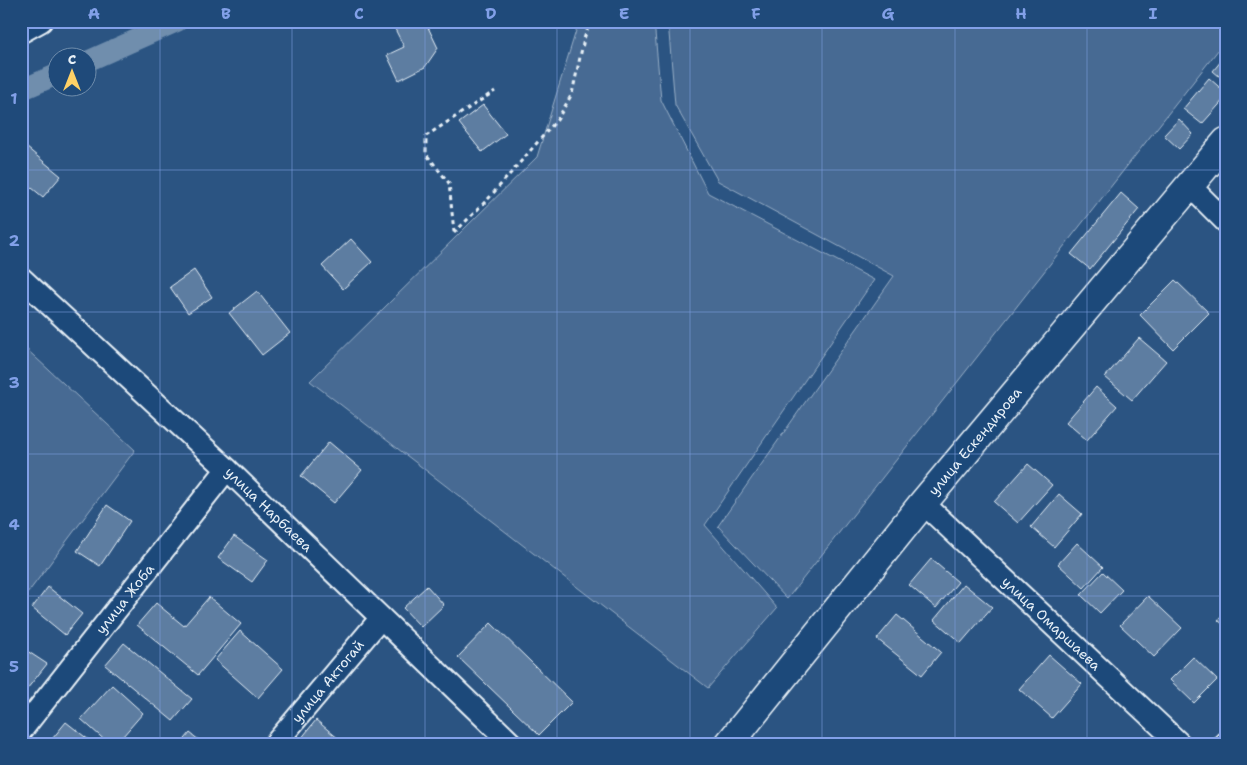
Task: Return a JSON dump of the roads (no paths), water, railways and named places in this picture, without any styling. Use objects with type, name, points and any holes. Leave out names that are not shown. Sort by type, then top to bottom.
[{"type":"street","points":[[21,32],[41,21]]},
{"type":"street","name":"улица Ескендирова","points":[[730,744],[922,503],[1226,142]]},
{"type":"street","points":[[1189,185],[1226,222]]},
{"type":"street","name":"улица Нарбаева","points":[[21,278],[227,469],[512,744]]},
{"type":"street","name":"улица Жоба","points":[[21,731],[227,469]]},
{"type":"street","name":"улица Омаршаева","points":[[922,503],[1180,744]]},
{"type":"street","name":"улица Актогай","points":[[275,744],[380,618]]},
{"type":"waterway","points":[[98,57],[178,21]]},
{"type":"waterway","points":[[21,90],[48,78]]}]
